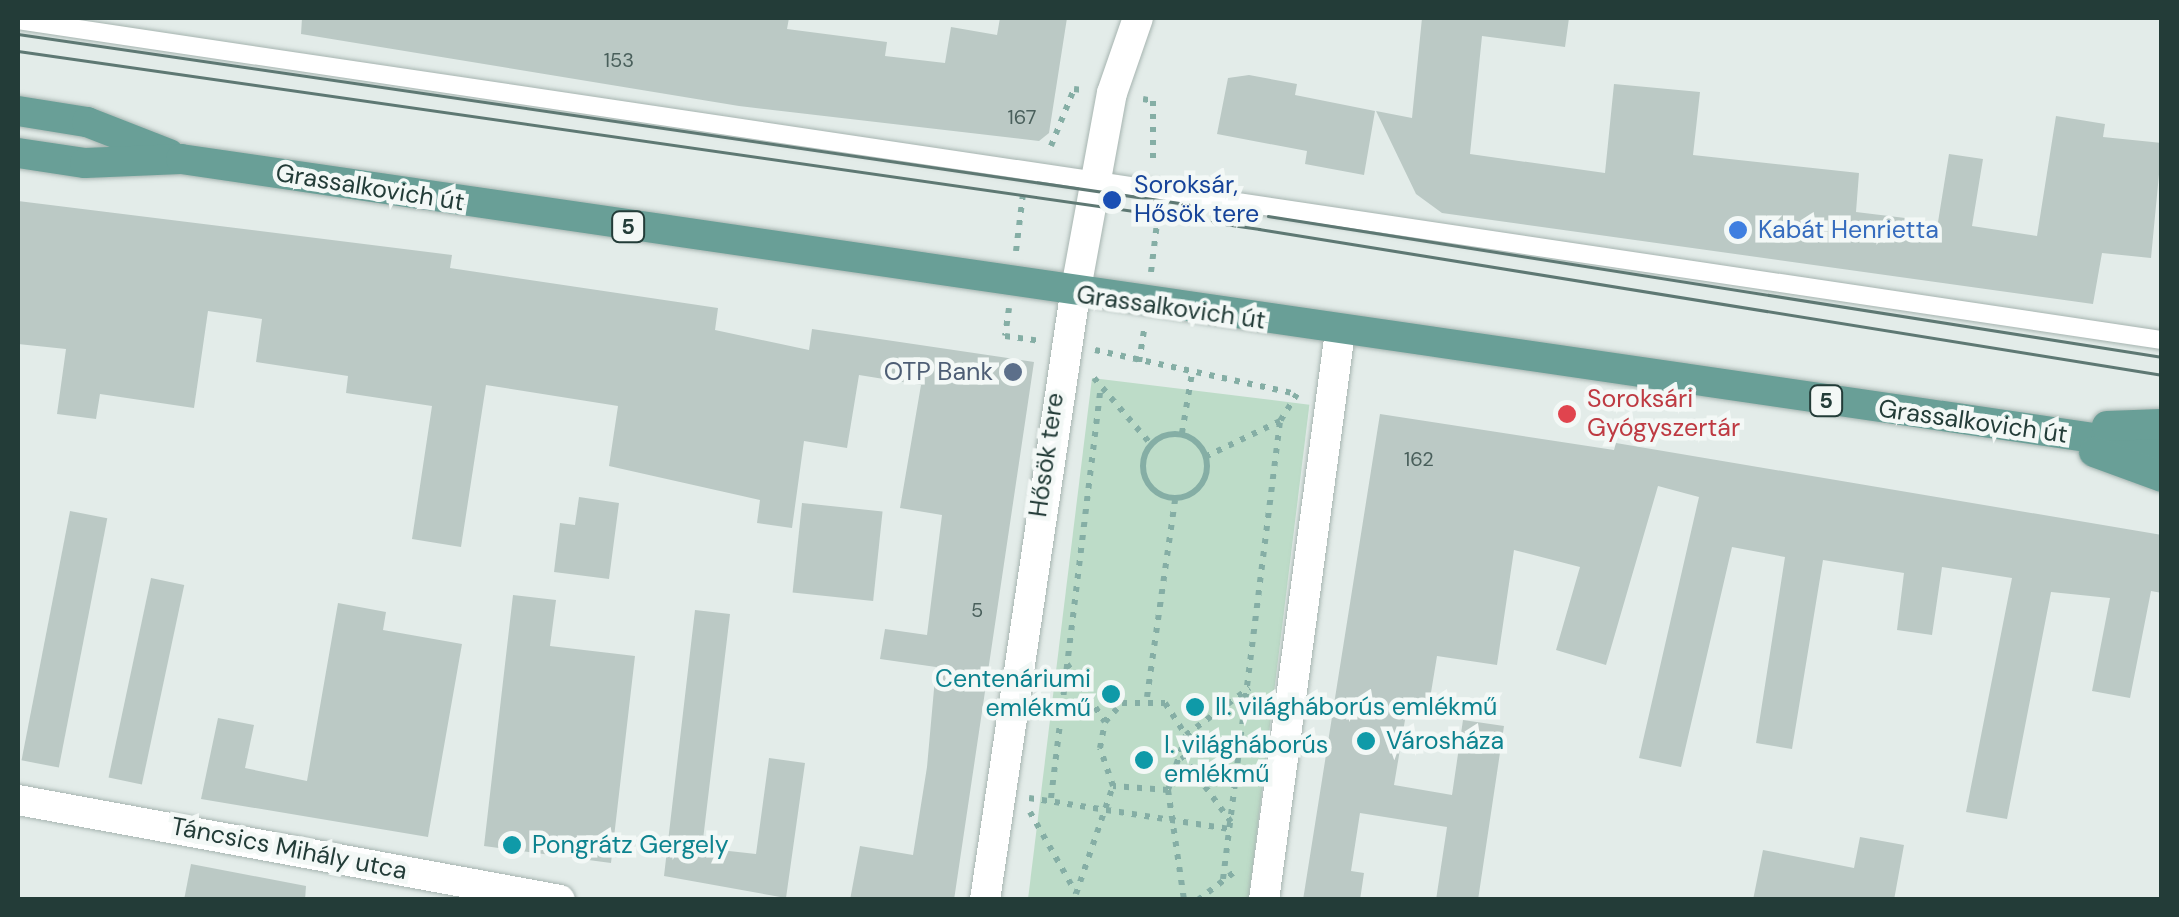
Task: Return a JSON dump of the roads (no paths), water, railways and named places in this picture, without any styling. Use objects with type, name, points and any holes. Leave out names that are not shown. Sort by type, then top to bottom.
[{"type":"main road","name":"Grassalkovich út","points":[[18,111],[87,122],[182,159]]},
{"type":"main road","name":"Grassalkovich út","points":[[18,154],[86,163],[182,159],[1075,294],[2162,448]]},
{"type":"main road","points":[[2024,429],[2162,424]]},
{"type":"main road","points":[[2024,429],[2162,477]]},
{"type":"street","name":"Hősök tere","points":[[986,900],[1075,294],[1096,178],[1138,18]]},
{"type":"street","points":[[1264,900],[1340,332]]},
{"type":"street","name":"Táncsics Mihály utca","points":[[18,800],[560,900]]},
{"type":"lane","points":[[18,20],[2162,340]]},
{"type":"tram line","points":[[18,34],[1213,208]]},
{"type":"tram line","points":[[18,51],[1259,229],[2162,375]]},
{"type":"tram line","points":[[1268,216],[2162,357]]},
{"type":"place","name":"Soroksár, Hősök tere","points":[[1112,200]]},
{"type":"place","name":"Kabát Henrietta","points":[[1738,230]]},
{"type":"place","name":"OTP Bank","points":[[1013,372]]},
{"type":"place","name":"Soroksári Gyógyszertár","points":[[1567,414]]},
{"type":"place","name":"Centenáriumi emlékmű","points":[[1111,694]]},
{"type":"place","name":"II. világháborús emlékmű","points":[[1195,707]]},
{"type":"place","name":"Városháza","points":[[1366,741]]},
{"type":"place","name":"I. világháborús emlékmű","points":[[1144,760]]},
{"type":"place","name":"Pongrátz Gergely","points":[[512,845]]}]
